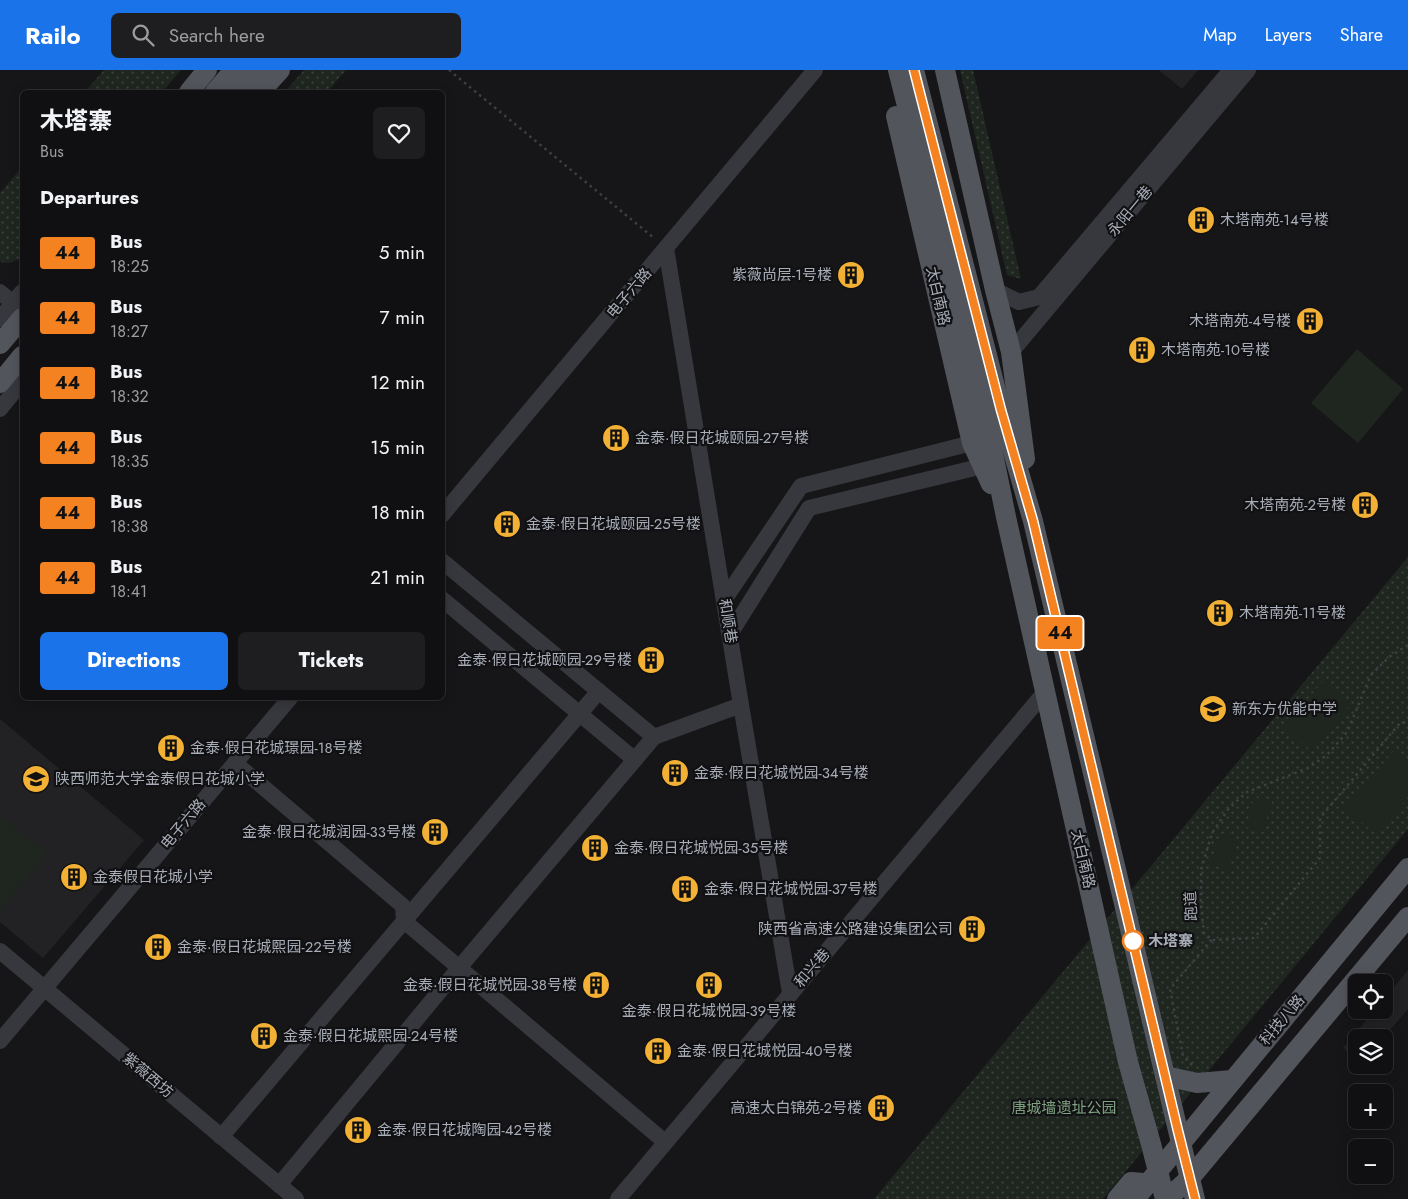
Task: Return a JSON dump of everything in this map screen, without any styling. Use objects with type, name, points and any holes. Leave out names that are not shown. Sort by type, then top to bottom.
[{"type":"main road","points":[[191,90],[207,70]]},
{"type":"main road","points":[[216,90],[234,70]]},
{"type":"main road","points":[[240,90],[257,70]]},
{"type":"main road","points":[[262,90],[280,70]]},
{"type":"main road","name":"太白南路","points":[[885,70],[972,443],[1006,517]]},
{"type":"main road","name":"太白南路","points":[[898,70],[993,412],[1033,521]]},
{"type":"main road","name":"太白南路","points":[[914,70],[993,412],[1006,517],[1128,1062],[1151,1144],[1152,1178],[1166,1199]]},
{"type":"main road","name":"太白南路","points":[[945,70],[1011,352],[1033,521],[1195,1199]]},
{"type":"main road","points":[[0,344],[16,314]]},
{"type":"main road","points":[[0,383],[20,358]]},
{"type":"main road","name":"科技八路","points":[[1134,1199],[1408,868]]},
{"type":"main road","name":"科技八路","points":[[1166,1199],[1190,1178],[1408,917]]},
{"type":"main road","points":[[1165,1076],[1196,1083],[1232,1080]]},
{"type":"main road","points":[[1117,1199],[1131,1182],[1152,1178]]},
{"type":"street","name":"电子六路","points":[[445,511],[815,70]]},
{"type":"street","name":"永阳一巷","points":[[996,290],[1019,302],[1039,297],[1231,70]]},
{"type":"street","name":"永阳一巷","points":[[1011,352],[1248,70]]},
{"type":"street","name":"和顺巷","points":[[666,248],[790,993]]},
{"type":"street","points":[[0,292],[16,314]]},
{"type":"street","points":[[0,409],[20,384]]},
{"type":"street","points":[[724,600],[801,486],[972,443]]},
{"type":"street","points":[[730,634],[809,508],[983,466]]},
{"type":"street","points":[[445,564],[654,737]]},
{"type":"street","points":[[445,602],[635,760]]},
{"type":"street","points":[[221,1137],[599,692]]},
{"type":"street","name":"和兴巷","points":[[618,1199],[1045,692]]},
{"type":"street","name":"电子六路","points":[[0,1041],[288,700]]},
{"type":"street","points":[[279,1185],[654,737],[741,705]]},
{"type":"street","points":[[235,763],[403,906],[404,921],[665,1142]]},
{"type":"street","name":"紫薇西坊","points":[[0,951],[296,1199]]},
{"type":"path","points":[[449,70],[666,248]]},
{"type":"path","name":"跑道","points":[[1408,646],[1389,657],[1371,675],[1347,732],[1327,755],[1308,768],[1247,792],[1229,808],[1212,833],[1201,870],[1204,934],[1213,940],[1254,938],[1320,858],[1320,818],[1400,723],[1408,722]]},
{"type":"path","points":[[1193,1066],[1183,1056],[1170,989],[1212,939]]},
{"type":"shaded area","points":[[1159,70],[1198,70],[1182,89]]},
{"type":"shaded area","name":"陕西师范大学金泰假日花城小学","points":[[0,719],[144,840],[43,958],[0,922]]},
{"type":"shaded area","points":[[1408,970],[1408,1009],[1391,1029],[1359,1029],[1367,1019],[1393,1019],[1393,988]]},
{"type":"shaded area","points":[[1348,1042],[1348,1052],[1343,1048]]},
{"type":"green space","points":[[104,70],[181,70],[164,90],[87,90]]},
{"type":"green space","points":[[304,70],[346,70],[329,90],[287,90]]},
{"type":"green space","points":[[960,70],[973,70],[1021,279],[1007,275]]},
{"type":"green space","points":[[20,169],[20,259],[9,263],[0,262],[0,193]]},
{"type":"green space","points":[[1357,349],[1403,389],[1358,443],[1311,403]]},
{"type":"green space","name":"唐城墙遗址公园","points":[[1408,557],[1408,829],[1103,1199],[874,1199]]},
{"type":"green space","points":[[1324,680],[1351,704],[1312,751],[1283,728]]},
{"type":"green space","points":[[1395,749],[1408,759],[1408,797],[1376,834],[1345,809]]},
{"type":"green space","points":[[1254,797],[1272,802],[1263,832],[1246,827]]},
{"type":"green space","points":[[0,815],[47,854],[0,911]]},
{"type":"green space","points":[[1221,834],[1238,840],[1228,870],[1211,864]]},
{"type":"bus line","name":"44","points":[[914,70],[1001,410],[1033,521],[1195,1199]]},
{"type":"place","name":"木塔南苑-14号楼","points":[[1201,220]]},
{"type":"place","name":"紫薇尚层-1号楼","points":[[851,275]]},
{"type":"place","name":"木塔南苑-4号楼","points":[[1310,321]]},
{"type":"place","name":"木塔南苑-10号楼","points":[[1142,350]]},
{"type":"place","name":"金泰·假日花城颐园-27号楼","points":[[616,438]]},
{"type":"place","name":"木塔南苑-2号楼","points":[[1365,505]]},
{"type":"place","name":"金泰·假日花城颐园-25号楼","points":[[507,524]]},
{"type":"place","name":"木塔南苑-11号楼","points":[[1220,613]]},
{"type":"place","name":"金泰·假日花城颐园-29号楼","points":[[651,660]]},
{"type":"place","name":"新东方优能中学","points":[[1213,709]]},
{"type":"place","name":"金泰·假日花城璟园-18号楼","points":[[171,748]]},
{"type":"place","name":"金泰·假日花城悦园-34号楼","points":[[675,773]]},
{"type":"place","name":"陕西师范大学金泰假日花城小学","points":[[36,779]]},
{"type":"place","name":"金泰·假日花城润园-33号楼","points":[[435,832]]},
{"type":"place","name":"金泰·假日花城悦园-35号楼","points":[[595,848]]},
{"type":"place","name":"金泰假日花城小学","points":[[74,877]]},
{"type":"place","name":"金泰·假日花城悦园-37号楼","points":[[685,889]]},
{"type":"place","name":"陕西省高速公路建设集团公司","points":[[972,929]]},
{"type":"place","name":"木塔寨","points":[[1133,941]]},
{"type":"place","name":"金泰·假日花城熙园-22号楼","points":[[158,947]]},
{"type":"place","name":"金泰·假日花城悦园-38号楼","points":[[596,985]]},
{"type":"place","name":"金泰·假日花城悦园-39号楼","points":[[709,985]]},
{"type":"place","name":"金泰·假日花城熙园-24号楼","points":[[264,1036]]},
{"type":"place","name":"金泰·假日花城悦园-40号楼","points":[[658,1051]]},
{"type":"place","name":"高速太白锦苑-2号楼","points":[[881,1108]]},
{"type":"place","name":"金泰·假日花城陶园-42号楼","points":[[358,1130]]}]
